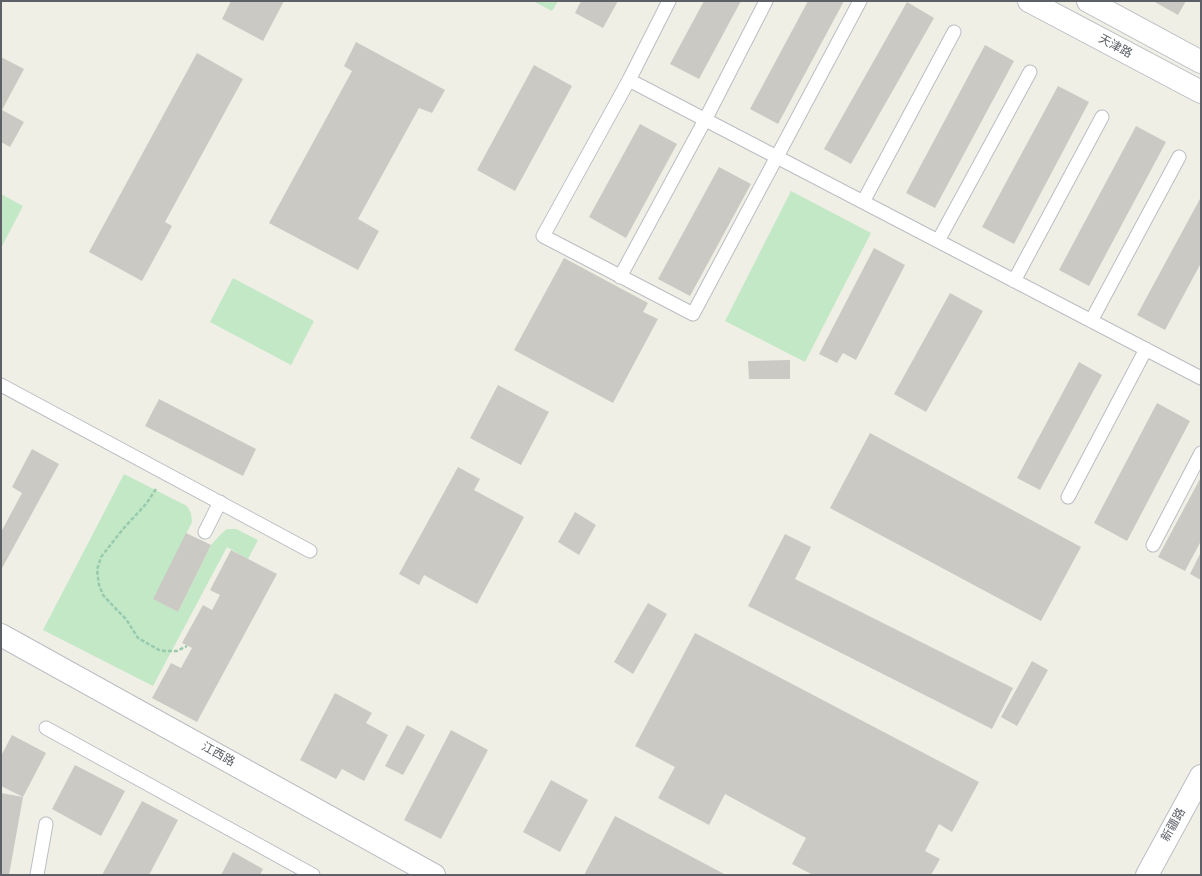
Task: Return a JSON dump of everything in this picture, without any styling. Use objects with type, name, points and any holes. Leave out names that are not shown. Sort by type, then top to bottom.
[{"type":"street","name":"天津路","points":[[1029,1],[1201,92]]},
{"type":"street","points":[[1088,1],[1201,62]]},
{"type":"street","name":"江西路","points":[[1,635],[434,875]]},
{"type":"street","name":"新疆路","points":[[1147,875],[1201,776]]},
{"type":"lane","points":[[669,1],[629,80],[543,236],[693,314],[860,1]]},
{"type":"lane","points":[[620,277],[705,120],[766,1]]},
{"type":"lane","points":[[863,202],[954,32]]},
{"type":"lane","points":[[938,241],[1030,72]]},
{"type":"lane","points":[[629,80],[1201,378]]},
{"type":"lane","points":[[1014,281],[1102,117]]},
{"type":"lane","points":[[1091,321],[1179,157]]},
{"type":"lane","points":[[1068,497],[1146,349]]},
{"type":"lane","points":[[1,385],[310,551]]},
{"type":"lane","points":[[1153,545],[1201,453]]},
{"type":"lane","points":[[205,532],[220,502]]},
{"type":"lane","points":[[46,728],[313,875]]},
{"type":"lane","points":[[37,875],[46,824]]},
{"type":"path","points":[[166,473],[146,504],[123,529],[101,557],[97,570],[99,585],[103,595],[126,619],[138,638],[159,650],[165,651],[177,651],[187,646]]},
{"type":"green space","points":[[533,1],[558,1],[552,11]]},
{"type":"green space","points":[[791,191],[871,233],[805,362],[725,321]]},
{"type":"green space","points":[[1,194],[23,206],[1,248]]},
{"type":"green space","points":[[233,278],[314,321],[291,365],[210,322]]},
{"type":"green space","points":[[124,474],[187,506],[191,513],[192,522],[154,599],[178,612],[211,545],[221,534],[227,529],[236,529],[258,540],[248,559],[227,547],[153,686],[43,630]]},
{"type":"building","points":[[231,1],[284,1],[263,41],[222,19]]},
{"type":"building","points":[[581,1],[618,1],[603,28],[575,13]]},
{"type":"building","points":[[704,1],[741,1],[699,79],[670,64]]},
{"type":"building","points":[[808,1],[844,1],[778,124],[750,109]]},
{"type":"building","points":[[1153,1],[1186,1],[1178,15]]},
{"type":"building","points":[[907,2],[934,18],[851,164],[824,149]]},
{"type":"building","points":[[356,42],[445,90],[432,113],[419,108],[358,219],[379,231],[358,270],[269,223],[352,71],[344,66]]},
{"type":"building","points":[[985,45],[1014,61],[935,208],[906,193]]},
{"type":"building","points":[[197,53],[243,79],[165,222],[172,226],[142,281],[89,252]]},
{"type":"building","points":[[1,57],[24,69],[2,110],[24,122],[10,147],[1,142]]},
{"type":"building","points":[[534,65],[572,86],[515,191],[477,170]]},
{"type":"building","points":[[1058,86],[1089,102],[1014,244],[982,227]]},
{"type":"building","points":[[640,124],[677,144],[626,238],[589,217]]},
{"type":"building","points":[[1136,126],[1166,142],[1089,286],[1059,270]]},
{"type":"building","points":[[719,167],[751,184],[690,296],[658,279]]},
{"type":"building","points":[[1201,197],[1201,263],[1165,330],[1137,315]]},
{"type":"building","points":[[874,248],[905,265],[856,360],[843,353],[837,363],[819,354]]},
{"type":"building","points":[[564,258],[648,303],[643,312],[658,319],[613,403],[514,350]]},
{"type":"building","points":[[950,293],[983,311],[926,412],[894,394]]},
{"type":"building","points":[[790,360],[790,379],[749,379],[748,361]]},
{"type":"building","points":[[1079,362],[1102,375],[1040,490],[1017,478]]},
{"type":"building","points":[[498,385],[549,412],[521,465],[470,438]]},
{"type":"building","points":[[159,399],[256,449],[243,476],[145,426]]},
{"type":"building","points":[[1157,403],[1190,421],[1127,541],[1094,523]]},
{"type":"building","points":[[870,433],[1081,547],[1041,621],[830,508]]},
{"type":"building","points":[[32,449],[59,464],[1,570],[1,532],[22,493],[12,487]]},
{"type":"building","points":[[458,467],[480,479],[474,490],[524,517],[477,604],[424,575],[419,585],[399,574]]},
{"type":"building","points":[[1201,477],[1201,541],[1185,571],[1158,557]]},
{"type":"building","points":[[575,512],[596,525],[579,555],[558,542]]},
{"type":"building","points":[[186,533],[211,545],[178,612],[153,599]]},
{"type":"building","points":[[785,534],[811,547],[795,579],[1013,688],[992,729],[748,606]]},
{"type":"building","points":[[231,550],[277,574],[197,722],[152,698],[171,663],[181,668],[192,648],[182,643],[203,605],[212,610],[220,595],[210,590]]},
{"type":"building","points":[[1201,552],[1201,580],[1190,574]]},
{"type":"building","points":[[648,603],[667,614],[633,674],[614,662]]},
{"type":"building","points":[[695,633],[979,782],[952,832],[939,824],[925,851],[940,859],[931,875],[813,875],[792,864],[806,838],[725,794],[709,825],[658,798],[675,767],[635,746]]},
{"type":"building","points":[[1032,661],[1048,670],[1017,726],[1001,717]]},
{"type":"building","points":[[335,693],[372,713],[366,723],[388,735],[364,781],[342,769],[336,779],[300,760]]},
{"type":"building","points":[[407,725],[425,735],[403,775],[385,766]]},
{"type":"building","points":[[451,730],[488,750],[441,839],[404,820]]},
{"type":"building","points":[[12,735],[46,753],[23,797],[1,786],[1,756]]},
{"type":"building","points":[[75,765],[125,791],[101,836],[52,809]]},
{"type":"building","points":[[551,780],[588,800],[560,852],[523,832]]},
{"type":"building","points":[[1,793],[23,797],[9,875],[1,875]]},
{"type":"building","points":[[142,801],[178,820],[149,875],[102,875]]},
{"type":"building","points":[[615,816],[726,875],[584,875]]},
{"type":"building","points":[[233,852],[263,869],[260,875],[221,875]]}]
